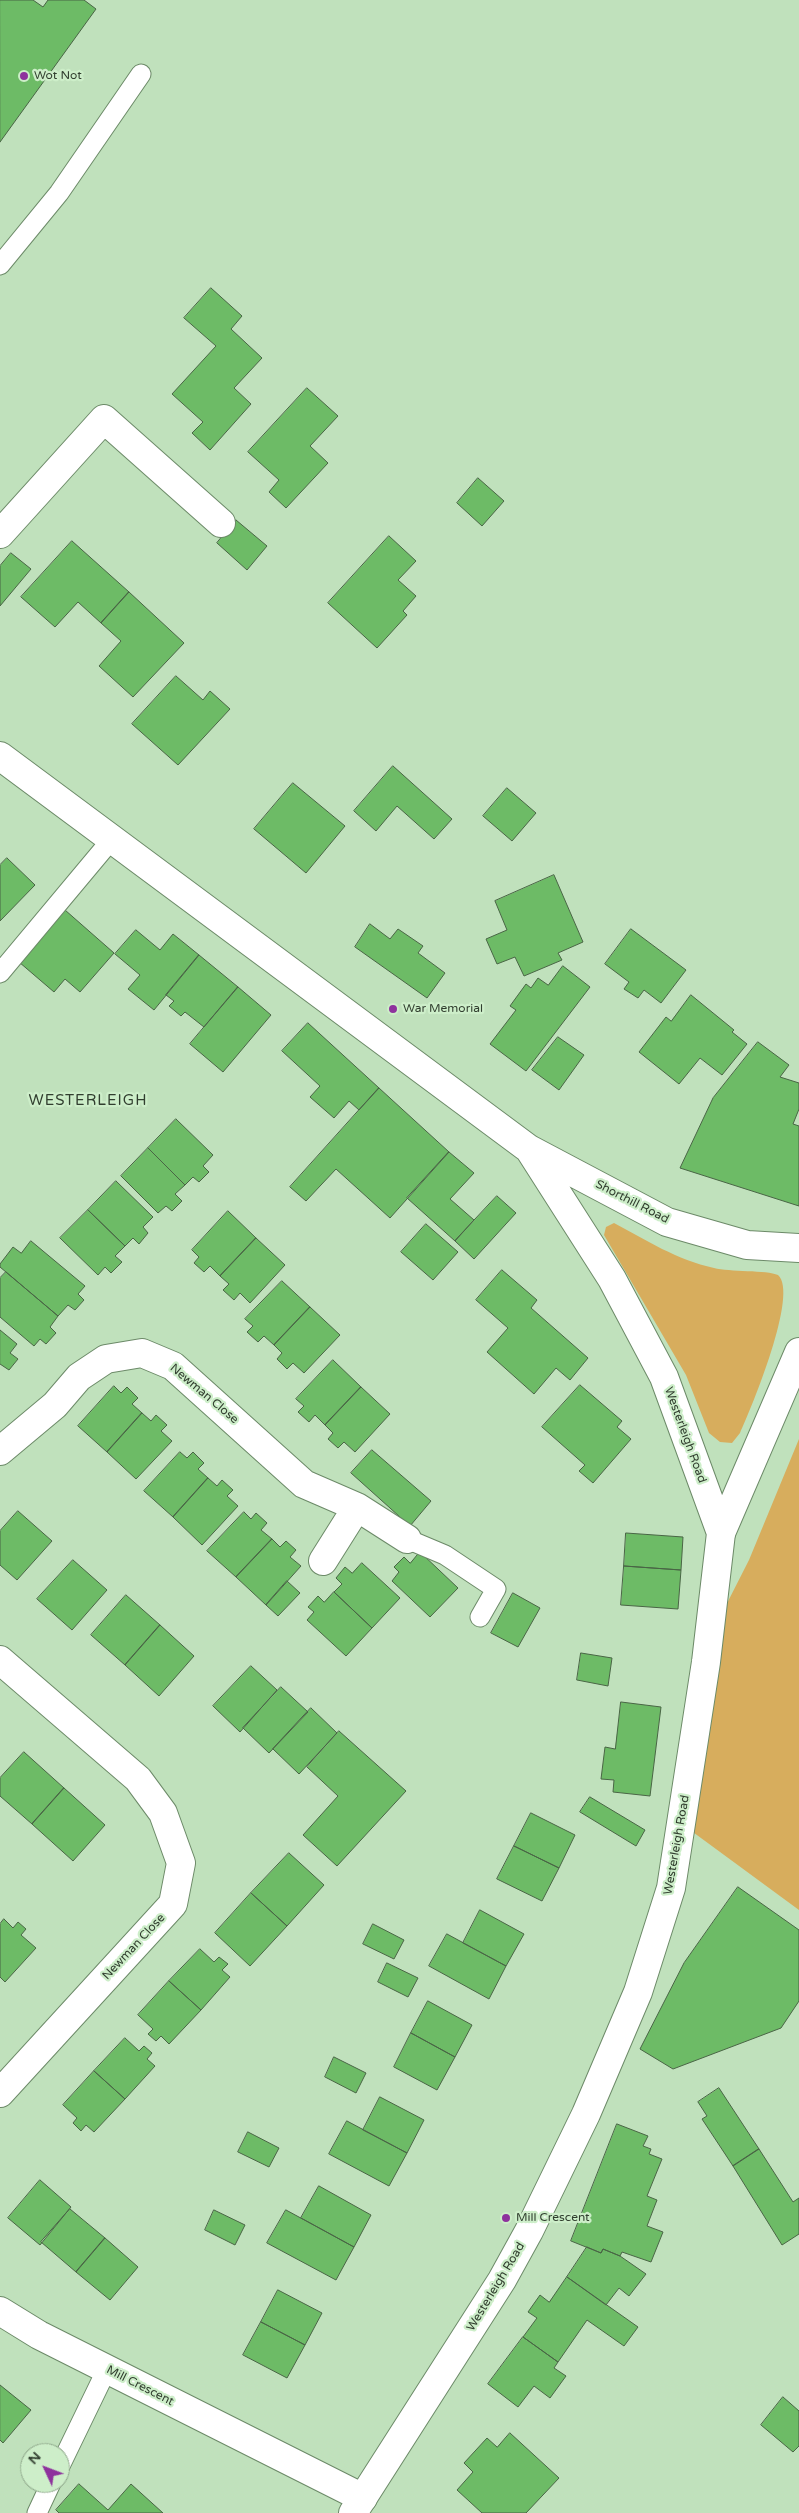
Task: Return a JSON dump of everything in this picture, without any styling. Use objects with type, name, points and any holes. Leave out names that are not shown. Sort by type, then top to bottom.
[{"type":"street","points":[[0,534],[104,419],[221,524]]},
{"type":"street","points":[[0,756],[529,1148]]},
{"type":"street","name":"Shorthill Road","points":[[529,1148],[667,1222],[747,1245],[799,1248]]},
{"type":"street","name":"Westerleigh Road","points":[[358,2506],[496,2288],[529,2231],[586,2114],[638,1992],[671,1888],[706,1662],[721,1533],[664,1377],[612,1279],[529,1148]]},
{"type":"street","points":[[721,1533],[799,1352]]},
{"type":"street","name":"Newman Close","points":[[0,1450],[55,1405],[79,1377],[106,1359],[142,1353],[173,1366],[304,1484],[357,1507],[407,1539]]},
{"type":"street","points":[[323,1561],[357,1507]]},
{"type":"street","name":"Newman Close","points":[[0,1660],[138,1779],[163,1813],[181,1863],[173,1904],[0,2093]]},
{"type":"street","name":"Mill Crescent","points":[[0,2311],[39,2335],[107,2369],[358,2506]]},
{"type":"lane","points":[[0,265],[60,193],[141,74]]},
{"type":"lane","points":[[0,973],[112,839]]},
{"type":"lane","points":[[407,1539],[446,1555],[496,1589],[480,1617]]},
{"type":"lane","points":[[70,2445],[107,2369]]},
{"type":"lane","points":[[37,2513],[47,2493]]},
{"type":"shaded area","points":[[614,1223],[687,1260],[721,1269],[765,1272],[778,1275],[783,1286],[783,1304],[778,1326],[754,1400],[740,1433],[732,1443],[720,1442],[709,1433],[686,1375],[604,1235],[606,1227]]},
{"type":"shaded area","points":[[799,1439],[799,1910],[686,1827],[718,1621],[749,1560]]},
{"type":"building","name":"Wot Not","points":[[0,0],[33,0],[43,7],[48,0],[84,0],[96,9],[0,142]]},
{"type":"building","points":[[211,288],[242,316],[231,329],[262,358],[234,388],[251,404],[210,450],[192,433],[203,422],[172,394],[216,346],[184,318]]},
{"type":"building","points":[[307,388],[338,416],[310,446],[328,463],[286,508],[269,492],[279,480],[248,452]]},
{"type":"building","points":[[478,478],[504,501],[482,526],[457,503]]},
{"type":"building","points":[[236,520],[267,546],[247,570],[217,543]]},
{"type":"building","points":[[389,536],[416,561],[398,580],[416,596],[403,611],[407,615],[377,648],[328,603]]},
{"type":"building","points":[[72,541],[129,592],[101,623],[78,602],[55,627],[21,597]]},
{"type":"building","points":[[11,553],[31,569],[0,606],[0,566]]},
{"type":"building","points":[[129,592],[184,643],[133,697],[99,666],[121,641],[101,623]]},
{"type":"building","points":[[176,676],[203,700],[210,691],[230,709],[178,765],[132,724]]},
{"type":"building","points":[[393,766],[452,819],[434,839],[397,806],[376,831],[354,811]]},
{"type":"building","points":[[293,783],[345,826],[306,873],[254,829]]},
{"type":"building","points":[[507,788],[536,813],[512,841],[483,816]]},
{"type":"building","points":[[7,858],[35,885],[0,921],[0,865]]},
{"type":"building","points":[[554,875],[583,942],[558,953],[562,960],[524,976],[515,957],[497,964],[486,939],[507,930],[495,901]]},
{"type":"building","points":[[65,910],[114,953],[80,992],[65,979],[54,992],[19,962]]},
{"type":"building","points":[[370,924],[390,939],[398,929],[423,946],[418,953],[445,973],[427,998],[355,947]]},
{"type":"building","points":[[631,929],[686,970],[661,1003],[644,990],[638,998],[624,989],[629,982],[605,964]]},
{"type":"building","points":[[136,930],[160,950],[173,934],[199,955],[154,1010],[128,989],[140,975],[115,954]]},
{"type":"building","points":[[199,955],[238,987],[204,1027],[185,1012],[181,1016],[169,1006],[174,1001],[166,995]]},
{"type":"building","points":[[563,966],[590,987],[526,1071],[490,1044],[516,1010],[510,1006],[526,984],[531,988],[538,978],[548,985]]},
{"type":"building","points":[[238,987],[271,1015],[223,1072],[190,1044]]},
{"type":"building","points":[[691,995],[734,1030],[732,1032],[747,1044],[722,1075],[700,1058],[679,1084],[639,1052],[666,1017],[671,1021]]},
{"type":"building","points":[[308,1023],[379,1088],[359,1110],[349,1101],[334,1118],[310,1097],[320,1086],[282,1051]]},
{"type":"building","points":[[558,1037],[584,1055],[559,1090],[532,1070]]},
{"type":"building","points":[[758,1042],[789,1065],[780,1077],[799,1083],[799,1109],[793,1124],[799,1126],[799,1206],[680,1168],[713,1098]]},
{"type":"building","points":[[379,1088],[449,1152],[390,1218],[336,1169],[306,1201],[290,1187]]},
{"type":"building","points":[[176,1119],[213,1155],[203,1166],[209,1172],[199,1182],[193,1177],[185,1185],[148,1148]]},
{"type":"building","points":[[148,1148],[185,1185],[175,1194],[182,1201],[172,1211],[166,1206],[158,1213],[121,1176]]},
{"type":"building","points":[[449,1152],[474,1173],[450,1199],[474,1220],[455,1241],[407,1198]]},
{"type":"building","points":[[116,1181],[153,1217],[143,1227],[148,1233],[139,1244],[133,1238],[125,1246],[88,1210]]},
{"type":"building","points":[[497,1196],[516,1213],[474,1259],[455,1241]]},
{"type":"building","points":[[88,1210],[125,1246],[115,1256],[122,1262],[111,1273],[105,1267],[98,1275],[60,1238]]},
{"type":"building","points":[[228,1211],[256,1238],[220,1276],[210,1266],[204,1272],[194,1263],[199,1257],[192,1250]]},
{"type":"building","points":[[426,1224],[458,1252],[433,1280],[401,1252]]},
{"type":"building","points":[[256,1238],[285,1265],[250,1303],[240,1293],[234,1300],[223,1290],[229,1284],[220,1276]]},
{"type":"building","points":[[31,1241],[85,1286],[78,1294],[84,1300],[75,1310],[68,1305],[58,1316],[0,1267],[0,1264],[13,1247],[21,1253]]},
{"type":"building","points":[[502,1270],[537,1300],[531,1308],[588,1358],[570,1380],[556,1368],[534,1394],[487,1352],[508,1328],[476,1300]]},
{"type":"building","points":[[6,1272],[58,1316],[50,1327],[56,1333],[46,1344],[40,1339],[34,1346],[0,1317],[0,1278]]},
{"type":"building","points":[[282,1281],[310,1307],[274,1345],[264,1336],[258,1342],[247,1332],[253,1326],[245,1319]]},
{"type":"building","points":[[310,1307],[340,1335],[304,1373],[293,1363],[287,1369],[277,1359],[282,1353],[274,1345]]},
{"type":"building","points":[[0,1330],[17,1344],[10,1353],[18,1359],[9,1370],[0,1364]]},
{"type":"building","points":[[333,1360],[361,1387],[325,1425],[315,1415],[309,1422],[298,1412],[304,1406],[296,1399]]},
{"type":"building","points":[[580,1385],[622,1421],[617,1427],[631,1439],[593,1483],[579,1471],[585,1465],[542,1427]]},
{"type":"building","points":[[114,1386],[121,1393],[127,1387],[138,1398],[132,1404],[142,1413],[107,1452],[78,1426]]},
{"type":"building","points":[[361,1387],[390,1414],[355,1452],[344,1442],[338,1448],[328,1439],[333,1433],[325,1425]]},
{"type":"building","points":[[142,1413],[151,1421],[156,1415],[167,1425],[161,1431],[172,1441],[136,1479],[107,1452]]},
{"type":"building","points":[[372,1450],[431,1501],[410,1526],[351,1473]]},
{"type":"building","points":[[180,1452],[187,1458],[193,1452],[204,1463],[198,1469],[208,1478],[173,1517],[144,1491]]},
{"type":"building","points":[[208,1478],[217,1486],[222,1480],[233,1490],[227,1496],[238,1506],[202,1545],[173,1517]]},
{"type":"building","points":[[18,1511],[52,1541],[17,1580],[0,1565],[0,1531]]},
{"type":"building","points":[[244,1512],[251,1519],[256,1513],[267,1523],[261,1530],[272,1539],[236,1577],[207,1551]]},
{"type":"building","points":[[626,1533],[683,1537],[681,1570],[624,1566]]},
{"type":"building","points":[[272,1539],[280,1547],[286,1541],[296,1550],[290,1557],[301,1566],[266,1605],[236,1577]]},
{"type":"building","points":[[420,1552],[458,1588],[430,1617],[392,1581],[399,1572],[394,1567],[404,1557],[410,1563]]},
{"type":"building","points":[[73,1560],[107,1590],[72,1630],[37,1599]]},
{"type":"building","points":[[362,1563],[400,1598],[372,1628],[334,1592],[342,1584],[336,1578],[345,1567],[352,1573]]},
{"type":"building","points":[[624,1566],[681,1570],[678,1609],[621,1605]]},
{"type":"building","points":[[287,1581],[300,1593],[278,1616],[266,1605]]},
{"type":"building","points":[[334,1592],[372,1628],[346,1656],[307,1620],[314,1612],[308,1607],[318,1596],[324,1602]]},
{"type":"building","points":[[513,1593],[540,1608],[518,1647],[491,1633]]},
{"type":"building","points":[[126,1595],[160,1625],[125,1665],[91,1635]]},
{"type":"building","points":[[160,1625],[194,1656],[159,1696],[125,1665]]},
{"type":"building","points":[[581,1653],[612,1658],[608,1686],[577,1680]]},
{"type":"building","points":[[251,1666],[277,1690],[240,1732],[213,1706]]},
{"type":"building","points":[[281,1687],[308,1712],[269,1753],[243,1728]]},
{"type":"building","points":[[621,1702],[661,1707],[650,1796],[613,1792],[614,1780],[601,1779],[605,1747],[615,1749]]},
{"type":"building","points":[[311,1708],[337,1733],[299,1774],[273,1749]]},
{"type":"building","points":[[339,1731],[406,1791],[337,1866],[303,1835],[338,1796],[307,1767]]},
{"type":"building","points":[[24,1752],[64,1788],[32,1824],[0,1796],[0,1778]]},
{"type":"building","points":[[64,1788],[105,1825],[73,1861],[32,1824]]},
{"type":"building","points":[[590,1797],[645,1830],[636,1846],[580,1812]]},
{"type":"building","points":[[531,1813],[575,1835],[559,1868],[514,1846]]},
{"type":"building","points":[[514,1846],[559,1868],[542,1901],[497,1879]]},
{"type":"building","points":[[289,1853],[324,1885],[287,1926],[251,1893]]},
{"type":"building","points":[[738,1887],[799,1930],[799,2001],[781,2028],[673,2069],[640,2049],[684,1963]]},
{"type":"building","points":[[251,1893],[287,1926],[250,1966],[215,1933]]},
{"type":"building","points":[[480,1910],[524,1934],[506,1966],[463,1943]]},
{"type":"building","points":[[4,1919],[13,1928],[18,1922],[26,1929],[21,1935],[36,1948],[5,1982],[0,1977],[0,1924]]},
{"type":"building","points":[[373,1924],[404,1940],[394,1959],[363,1944]]},
{"type":"building","points":[[447,1934],[506,1966],[489,1999],[429,1966]]},
{"type":"building","points":[[200,1949],[214,1962],[219,1957],[228,1964],[222,1970],[230,1977],[201,2010],[169,1981]]},
{"type":"building","points":[[387,1963],[418,1978],[408,1997],[378,1982]]},
{"type":"building","points":[[169,1981],[201,2010],[169,2044],[161,2036],[156,2041],[148,2034],[153,2029],[138,2015]]},
{"type":"building","points":[[428,2001],[472,2025],[455,2057],[411,2033]]},
{"type":"building","points":[[411,2033],[455,2057],[437,2090],[394,2067]]},
{"type":"building","points":[[125,2038],[139,2051],[144,2046],[152,2053],[147,2059],[155,2066],[125,2099],[94,2071]]},
{"type":"building","points":[[334,2057],[366,2073],[356,2093],[325,2077]]},
{"type":"building","points":[[94,2071],[125,2099],[94,2132],[86,2125],[81,2131],[73,2123],[77,2118],[63,2105]]},
{"type":"building","points":[[719,2088],[759,2149],[733,2166],[702,2119],[707,2116],[698,2102]]},
{"type":"building","points":[[380,2097],[424,2120],[407,2153],[363,2130]]},
{"type":"building","points":[[347,2121],[407,2153],[389,2186],[329,2154]]},
{"type":"building","points":[[617,2124],[648,2136],[643,2146],[651,2149],[649,2154],[662,2159],[647,2196],[657,2200],[647,2226],[663,2232],[651,2262],[622,2252],[620,2256],[603,2249],[601,2253],[571,2241]]},
{"type":"building","points":[[248,2132],[279,2148],[269,2167],[238,2152]]},
{"type":"building","points":[[759,2149],[793,2202],[799,2198],[799,2234],[782,2245],[733,2166]]},
{"type":"building","points":[[40,2180],[71,2207],[40,2245],[8,2218]]},
{"type":"building","points":[[319,2186],[371,2215],[354,2247],[301,2218]]},
{"type":"building","points":[[70,2209],[105,2238],[76,2272],[41,2242]]},
{"type":"building","points":[[214,2210],[245,2225],[235,2245],[205,2230]]},
{"type":"building","points":[[286,2210],[354,2247],[336,2280],[267,2243]]},
{"type":"building","points":[[105,2238],[138,2267],[110,2300],[76,2272]]},
{"type":"building","points":[[587,2247],[601,2253],[603,2249],[620,2256],[646,2274],[629,2296],[619,2288],[606,2305],[567,2277]]},
{"type":"building","points":[[567,2277],[638,2327],[624,2346],[587,2320],[558,2362],[523,2337],[537,2318],[528,2312],[540,2295],[549,2302]]},
{"type":"building","points":[[278,2290],[322,2313],[305,2345],[261,2322]]},
{"type":"building","points":[[261,2322],[305,2345],[287,2378],[243,2355]]},
{"type":"building","points":[[523,2337],[558,2362],[554,2368],[566,2376],[550,2398],[534,2386],[518,2407],[488,2384]]},
{"type":"building","points":[[0,2385],[31,2410],[3,2443],[0,2440]]},
{"type":"building","points":[[783,2397],[799,2411],[799,2446],[793,2452],[761,2425]]},
{"type":"building","points":[[510,2433],[559,2478],[526,2513],[482,2513],[457,2490],[473,2472],[464,2463],[487,2438],[497,2447]]},
{"type":"building","points":[[79,2484],[108,2510],[131,2484],[163,2513],[59,2513],[56,2510]]},
{"type":"place","name":"Wot Not","points":[[24,76]]},
{"type":"place","name":"War Memorial","points":[[393,1009]]},
{"type":"place","name":"Mill Crescent","points":[[506,2218]]},
{"type":"district","name":"WESTERLEIGH","points":[[88,1101]]}]
